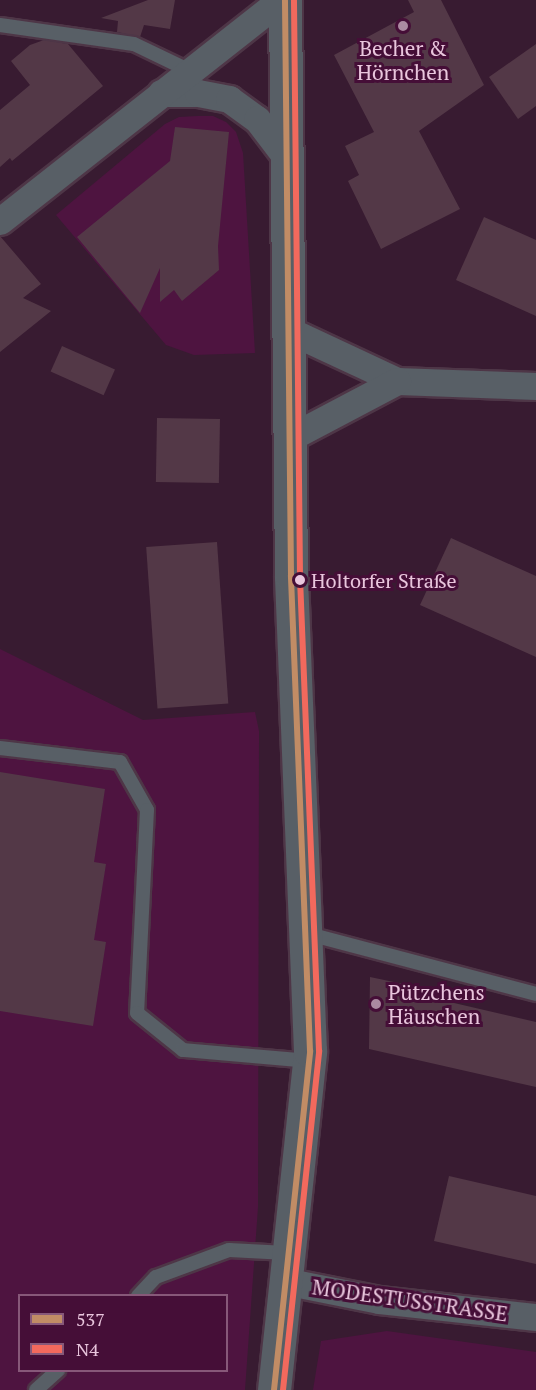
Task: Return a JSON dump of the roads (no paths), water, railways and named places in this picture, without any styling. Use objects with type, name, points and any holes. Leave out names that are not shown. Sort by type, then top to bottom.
[{"type":"street","points":[[0,221],[283,0]]},
{"type":"street","points":[[274,1390],[309,1061],[291,575],[290,331],[283,0]]},
{"type":"street","points":[[161,93],[198,93],[229,99],[257,119],[285,156]]},
{"type":"street","points":[[290,331],[397,381],[536,386]]},
{"type":"street","points":[[291,437],[397,381]]},
{"type":"street","name":"MODESTUSSTRASSE","points":[[286,1267],[379,1300],[536,1317]]},
{"type":"lane","points":[[0,25],[134,45],[190,71]]},
{"type":"lane","points":[[0,748],[120,762],[147,810],[137,1013],[183,1050],[309,1061]]},
{"type":"lane","points":[[305,933],[536,994]]},
{"type":"lane","points":[[140,1294],[156,1277],[230,1250],[286,1267]]},
{"type":"lane","points":[[36,1390],[57,1372]]},
{"type":"place","name":"Becher & Hörnchen","points":[[403,26]]},
{"type":"place","name":"Holtorfer Straße","points":[[300,580]]},
{"type":"place","name":"Pützchens Häuschen","points":[[376,1004]]}]
